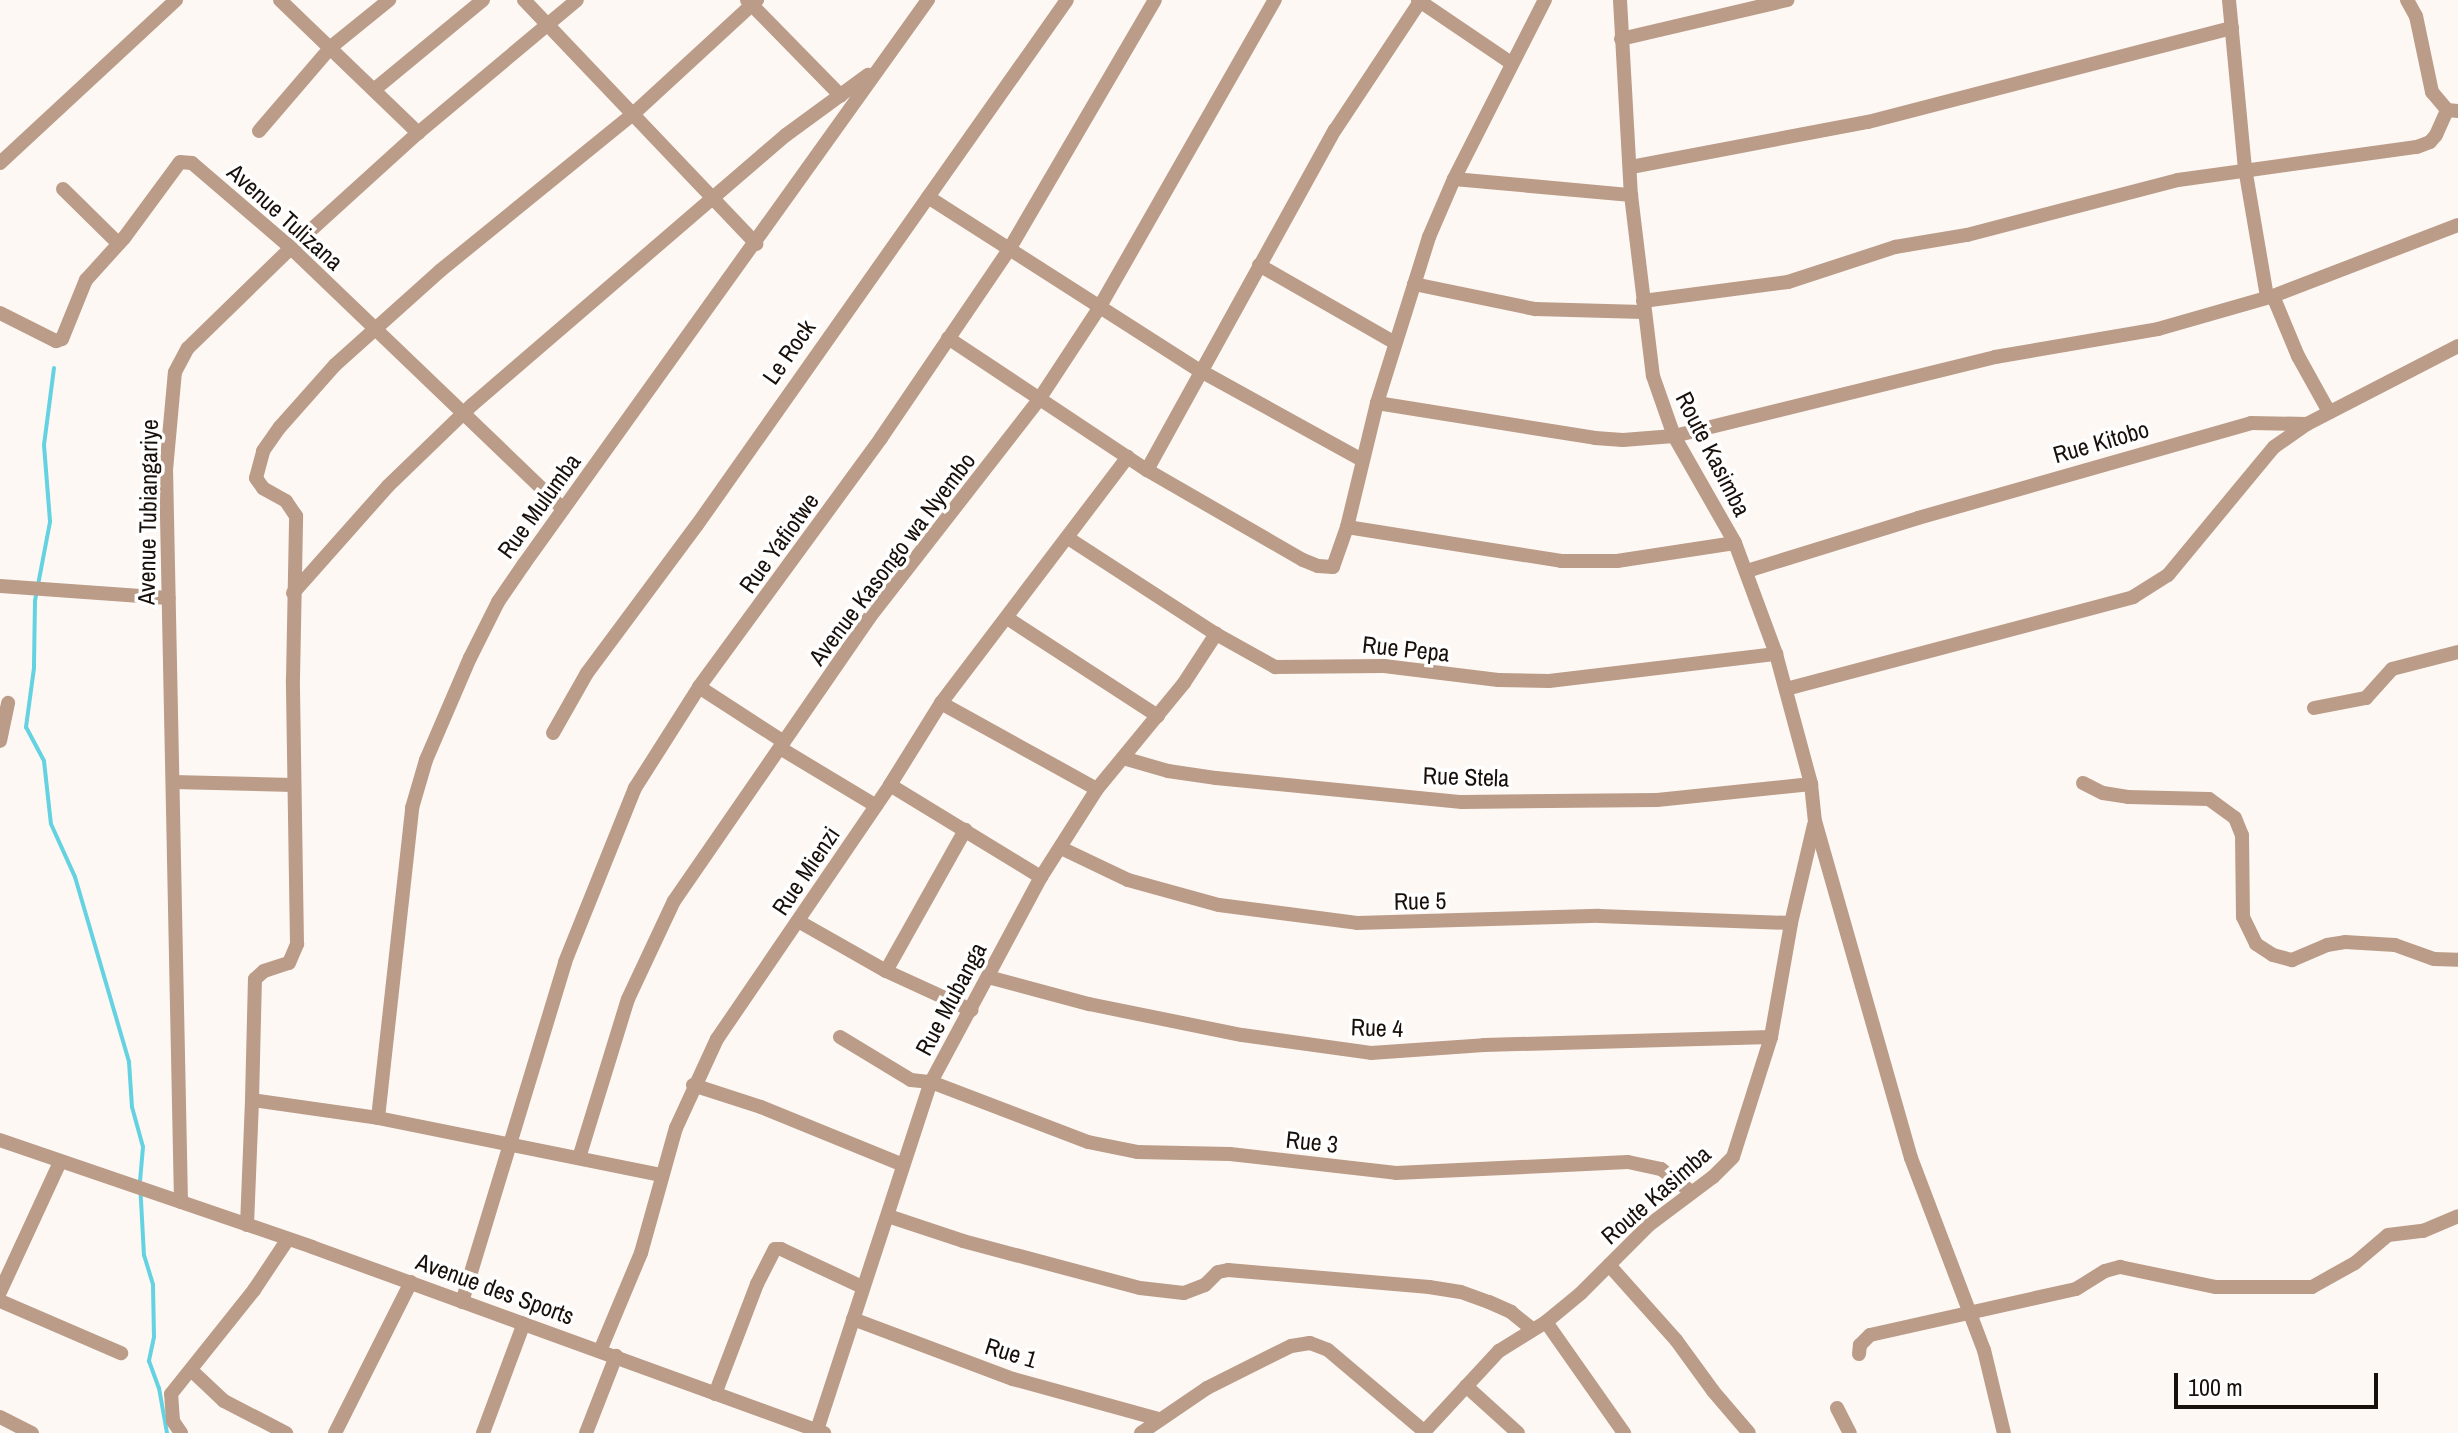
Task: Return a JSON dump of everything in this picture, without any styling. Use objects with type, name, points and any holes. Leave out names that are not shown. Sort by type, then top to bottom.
[{"type":"street","points":[[0,163],[176,0]]},
{"type":"street","points":[[280,0],[418,133]]},
{"type":"street","points":[[259,131],[331,47],[389,0]]},
{"type":"street","points":[[375,89],[483,0]]},
{"type":"street","points":[[524,0],[756,244]]},
{"type":"street","name":"Avenue Tubiangariye","points":[[181,1202],[166,470],[175,372],[188,348],[291,248],[418,133],[577,0]]},
{"type":"street","name":"Rue Mulumba","points":[[378,1118],[412,808],[426,760],[498,602],[928,0]]},
{"type":"street","name":"Le Rock","points":[[553,733],[587,673],[697,525],[1067,0]]},
{"type":"street","name":"Rue Yafiotwe","points":[[462,1302],[565,962],[619,821],[647,767],[699,687],[863,463],[1010,248],[1155,0]]},
{"type":"street","name":"Avenue Kasongo wa Nyembo","points":[[579,1158],[628,999],[650,945],[674,901],[869,618],[1038,401],[1099,308],[1275,0]]},
{"type":"street","points":[[1147,470],[1199,370],[1335,130],[1420,0],[1511,63]]},
{"type":"street","points":[[948,338],[1038,401],[1147,470],[1303,560],[1327,568],[1338,561],[1395,343],[1454,179],[1545,0]]},
{"type":"street","name":"Route Kasimba","points":[[1620,0],[1631,195],[1653,376],[1674,436],[1735,543],[1776,654],[1811,784],[1815,821],[1911,1158],[1972,1314],[2004,1433]]},
{"type":"street","points":[[1621,39],[1787,0]]},
{"type":"street","points":[[2229,0],[2245,168],[2270,297],[2329,412]]},
{"type":"street","points":[[1414,284],[1535,309],[1643,306],[1788,282],[1895,247],[1967,235],[2126,191],[2245,168],[2386,152],[2430,142],[2453,110],[2430,85],[2416,16],[2407,0]]},
{"type":"street","points":[[247,1225],[255,979],[264,971],[289,963],[297,944],[293,785],[296,516],[286,501],[263,488],[256,478],[257,466],[280,427],[335,365],[441,270],[632,115],[752,2],[841,96]]},
{"type":"street","points":[[1631,167],[1868,122],[2232,28]]},
{"type":"street","points":[[293,593],[388,486],[461,415],[786,135],[879,66]]},
{"type":"street","name":"Avenue Tulizana","points":[[0,313],[60,340],[78,292],[119,244],[175,168],[184,161],[192,163],[291,248],[461,415],[563,509]]},
{"type":"street","points":[[1454,179],[1631,195]]},
{"type":"street","points":[[63,189],[119,244]]},
{"type":"street","points":[[928,197],[1199,370],[1362,460]]},
{"type":"street","points":[[1377,403],[1595,438],[1623,440],[1674,436],[1995,357],[2122,338],[2270,297],[2458,225]]},
{"type":"street","points":[[1259,265],[1395,343]]},
{"type":"street","name":"Rue Kitobo","points":[[1747,571],[1918,518],[2251,423],[2307,424],[2458,346]]},
{"type":"street","points":[[1786,689],[2142,593],[2168,575],[2274,447],[2307,424]]},
{"type":"street","name":"Rue Mienzi","points":[[600,1351],[641,1253],[660,1175],[693,1085],[717,1039],[890,785],[941,703],[1128,457]]},
{"type":"street","points":[[1347,527],[1561,561],[1617,561],[1735,543]]},
{"type":"street","name":"Rue Pepa","points":[[1068,538],[1216,634],[1275,667],[1384,666],[1498,680],[1549,681],[1776,654]]},
{"type":"street","points":[[0,586],[169,598]]},
{"type":"street","points":[[1007,618],[1158,716]]},
{"type":"street","name":"Rue Mubanga","points":[[821,1432],[862,1287],[931,1082],[1041,877],[1097,789],[1158,716],[1216,634]]},
{"type":"street","points":[[2314,708],[2366,698],[2392,669],[2458,652]]},
{"type":"street","points":[[699,687],[876,806]]},
{"type":"street","points":[[0,741],[8,703]]},
{"type":"street","points":[[941,703],[1097,789]]},
{"type":"street","name":"Rue Stela","points":[[1123,758],[1168,771],[1216,778],[1462,802],[1657,800],[1811,784]]},
{"type":"street","points":[[173,782],[293,785]]},
{"type":"street","points":[[2083,783],[2103,793],[2128,797],[2209,799],[2235,818],[2242,835],[2243,917],[2256,944],[2273,955],[2292,960],[2327,945],[2345,942],[2395,945],[2434,959],[2458,960]]},
{"type":"street","points":[[890,785],[1041,877]]},
{"type":"street","name":"Route Kasimba","points":[[1424,1432],[1499,1351],[1546,1322],[1649,1225],[1713,1177],[1733,1157],[1771,1037],[1791,923],[1815,821]]},
{"type":"street","points":[[886,971],[965,830]]},
{"type":"street","name":"Rue 5","points":[[1061,848],[1128,880],[1219,905],[1357,923],[1599,916],[1791,923]]},
{"type":"street","points":[[798,921],[886,971],[971,1010]]},
{"type":"street","name":"Rue 4","points":[[988,977],[1089,1004],[1211,1029],[1371,1053],[1484,1045],[1771,1037]]},
{"type":"street","name":"Rue 3","points":[[840,1037],[911,1080],[931,1082],[1088,1142],[1137,1152],[1230,1154],[1396,1173],[1628,1162],[1661,1169],[1691,1192]]},
{"type":"street","points":[[693,1085],[761,1107],[903,1165]]},
{"type":"street","points":[[252,1100],[378,1118],[660,1175]]},
{"type":"street","points":[[0,1140],[60,1162],[0,1292]]},
{"type":"street","name":"Avenue des Sports","points":[[60,1162],[288,1239],[616,1356],[715,1394],[782,1427],[821,1432]]},
{"type":"street","points":[[888,1216],[977,1245],[1140,1288],[1184,1293],[1205,1285],[1218,1272],[1228,1270],[1429,1287],[1461,1292],[1489,1302],[1511,1312],[1532,1329]]},
{"type":"street","points":[[1859,1354],[1863,1339],[1870,1335],[2076,1289],[2105,1271],[2120,1267],[2216,1287],[2312,1287],[2363,1258],[2388,1235],[2423,1231],[2458,1216]]},
{"type":"street","points":[[181,1433],[173,1421],[171,1394],[288,1239]]},
{"type":"street","points":[[715,1394],[757,1284],[775,1249],[781,1249],[862,1287]]},
{"type":"street","points":[[1609,1265],[1676,1340],[1749,1433]]},
{"type":"street","points":[[335,1433],[411,1282]]},
{"type":"street","points":[[0,1301],[121,1353]]},
{"type":"street","name":"Rue 1","points":[[853,1319],[1013,1379],[1158,1419]]},
{"type":"street","points":[[1546,1322],[1624,1433]]},
{"type":"street","points":[[483,1433],[524,1323]]},
{"type":"street","points":[[1141,1433],[1207,1388],[1291,1346],[1310,1343],[1328,1350],[1424,1432]]},
{"type":"street","points":[[586,1433],[616,1356]]},
{"type":"street","points":[[191,1370],[224,1401],[286,1433]]},
{"type":"street","points":[[1466,1386],[1518,1433]]},
{"type":"street","points":[[1837,1408],[1850,1433]]},
{"type":"street","points":[[0,1417],[32,1433]]},
{"type":"waterway","points":[[54,368],[44,445],[50,522],[35,601],[34,668],[26,727],[44,761],[51,824],[75,877],[129,1062],[132,1107],[143,1147],[140,1182],[144,1255],[153,1285],[154,1337],[149,1361],[159,1388],[167,1433]]}]
